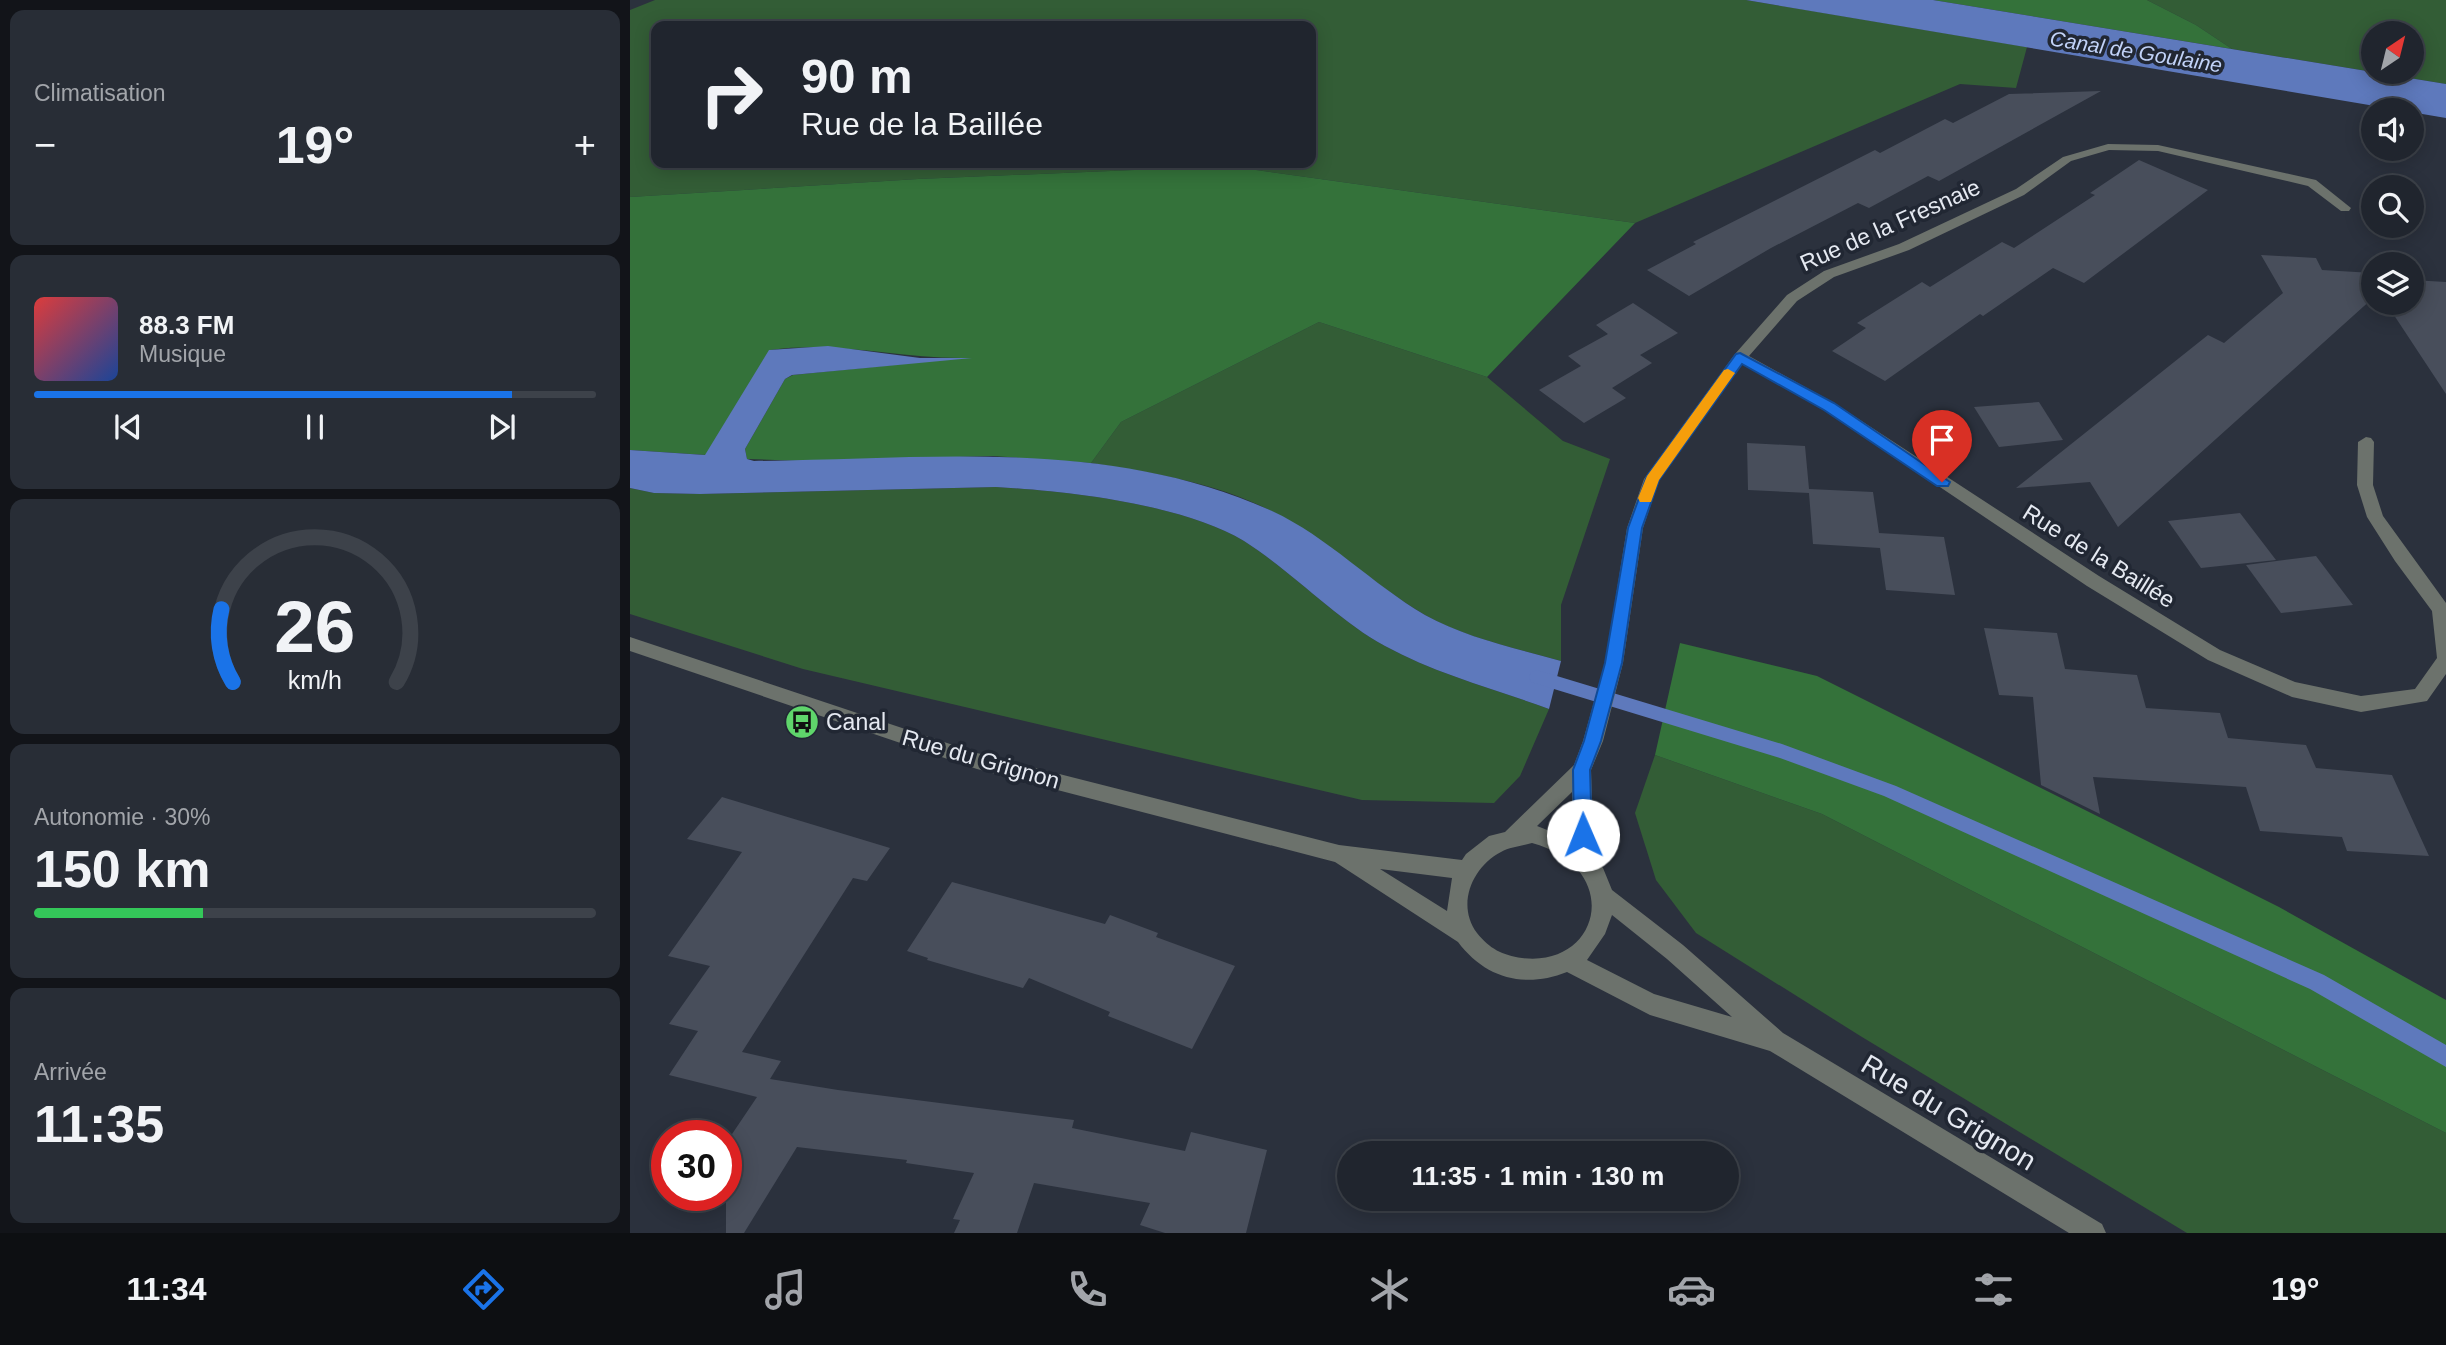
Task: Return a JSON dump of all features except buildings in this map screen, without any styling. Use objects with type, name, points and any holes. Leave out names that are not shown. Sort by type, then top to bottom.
[{"type":"street","name":"Rue de la Fresnaie","points":[[1513,836],[1581,770],[1593,741],[1614,663],[1635,528],[1652,479],[1740,357],[1792,298],[1829,274],[1903,247],[2020,192],[2067,159],[2108,147],[2158,148],[2312,183],[2345,208]]},
{"type":"street","name":"Rue de la Baillée","points":[[1740,357],[1829,406],[2094,581],[2214,655],[2292,688],[2361,704],[2420,696],[2446,659],[2441,609],[2401,557],[2375,517],[2365,485],[2366,442]]},
{"type":"street","name":"Rue du Grignon","points":[[630,644],[977,761],[1339,854],[1464,870]]},
{"type":"street","name":"Rue de la Fresnaie","points":[[1581,770],[1584,856]]},
{"type":"street","points":[[1532,834],[1551,837],[1584,856],[1596,874],[1602,895],[1595,932],[1584,948],[1568,961],[1546,970],[1521,971],[1498,965],[1478,953],[1464,934],[1457,913],[1457,891],[1464,870],[1477,855],[1493,842],[1532,834]]},
{"type":"street","name":"Rue du Grignon","points":[[1339,854],[1464,934]]},
{"type":"street","name":"Rue du Grignon","points":[[1602,895],[1675,952],[1775,1041],[2093,1233]]},
{"type":"street","name":"Rue du Grignon","points":[[1568,961],[1650,1004],[1775,1041]]},
{"type":"green space","points":[[655,0],[1746,0],[2027,47],[2016,88],[1960,84],[1635,223],[1242,168],[1316,168],[1316,21],[651,21],[651,168],[1180,168],[918,179],[630,197],[630,10]]},
{"type":"green space","points":[[1933,0],[2147,0],[2196,25],[2232,49]]},
{"type":"green space","points":[[2147,0],[2446,0],[2446,84],[2424,80],[2424,21],[2361,21],[2361,70],[2232,49],[2196,25]]},
{"type":"green space","points":[[1180,168],[1242,168],[1635,223],[1487,377],[1319,322],[1121,422],[1091,463],[993,456],[802,461],[747,459],[745,449],[785,379],[793,375],[961,358],[819,347],[770,350],[706,455],[630,450],[630,197],[918,179]]},
{"type":"green space","points":[[1319,322],[1487,377],[1563,441],[1610,459],[1561,605],[1561,661],[1491,642],[1440,623],[1406,603],[1295,524],[1254,503],[1186,480],[1091,463],[1121,422]]},
{"type":"green space","points":[[996,487],[1124,502],[1219,528],[1262,553],[1349,623],[1385,646],[1445,673],[1549,709],[1520,776],[1494,803],[1362,800],[803,669],[630,614],[630,488],[654,493],[700,494]]},
{"type":"green space","points":[[1680,643],[1817,676],[2279,907],[2446,1000],[2446,1133],[1822,814],[1655,755]]},
{"type":"green space","points":[[1655,755],[1822,814],[2446,1133],[2446,1233],[2187,1233],[1862,1037],[1696,933],[1656,880],[1635,813]]},
{"type":"water","name":"Canal de Goulaine","points":[[1746,0],[1933,0],[2361,70],[2361,84],[2424,84],[2424,80],[2446,84],[2446,118],[2424,114],[2424,98],[2361,98],[2361,104]]},
{"type":"water","points":[[828,346],[920,358],[972,358],[792,375],[785,379],[745,449],[747,459],[754,461],[951,456],[1082,462],[1147,472],[1210,488],[1272,511],[1292,522],[1331,547],[1406,603],[1441,623],[1492,642],[1561,661],[1549,709],[1404,656],[1349,623],[1244,541],[1219,528],[1157,509],[1090,496],[996,487],[700,494],[654,493],[630,488],[630,450],[705,455],[769,350]]},
{"type":"waterway","points":[[1537,677],[1782,751],[1890,791],[2317,982],[2446,1057]]},
{"type":"slow traffic","points":[[1645,498],[1652,479],[1728,373]]},
{"type":"place","name":"Canal","points":[[802,722]]},
{"type":"route","points":[[1583,835],[1581,770],[1593,741],[1614,663],[1635,528],[1652,479],[1740,357],[1829,406],[1942,482]]}]
